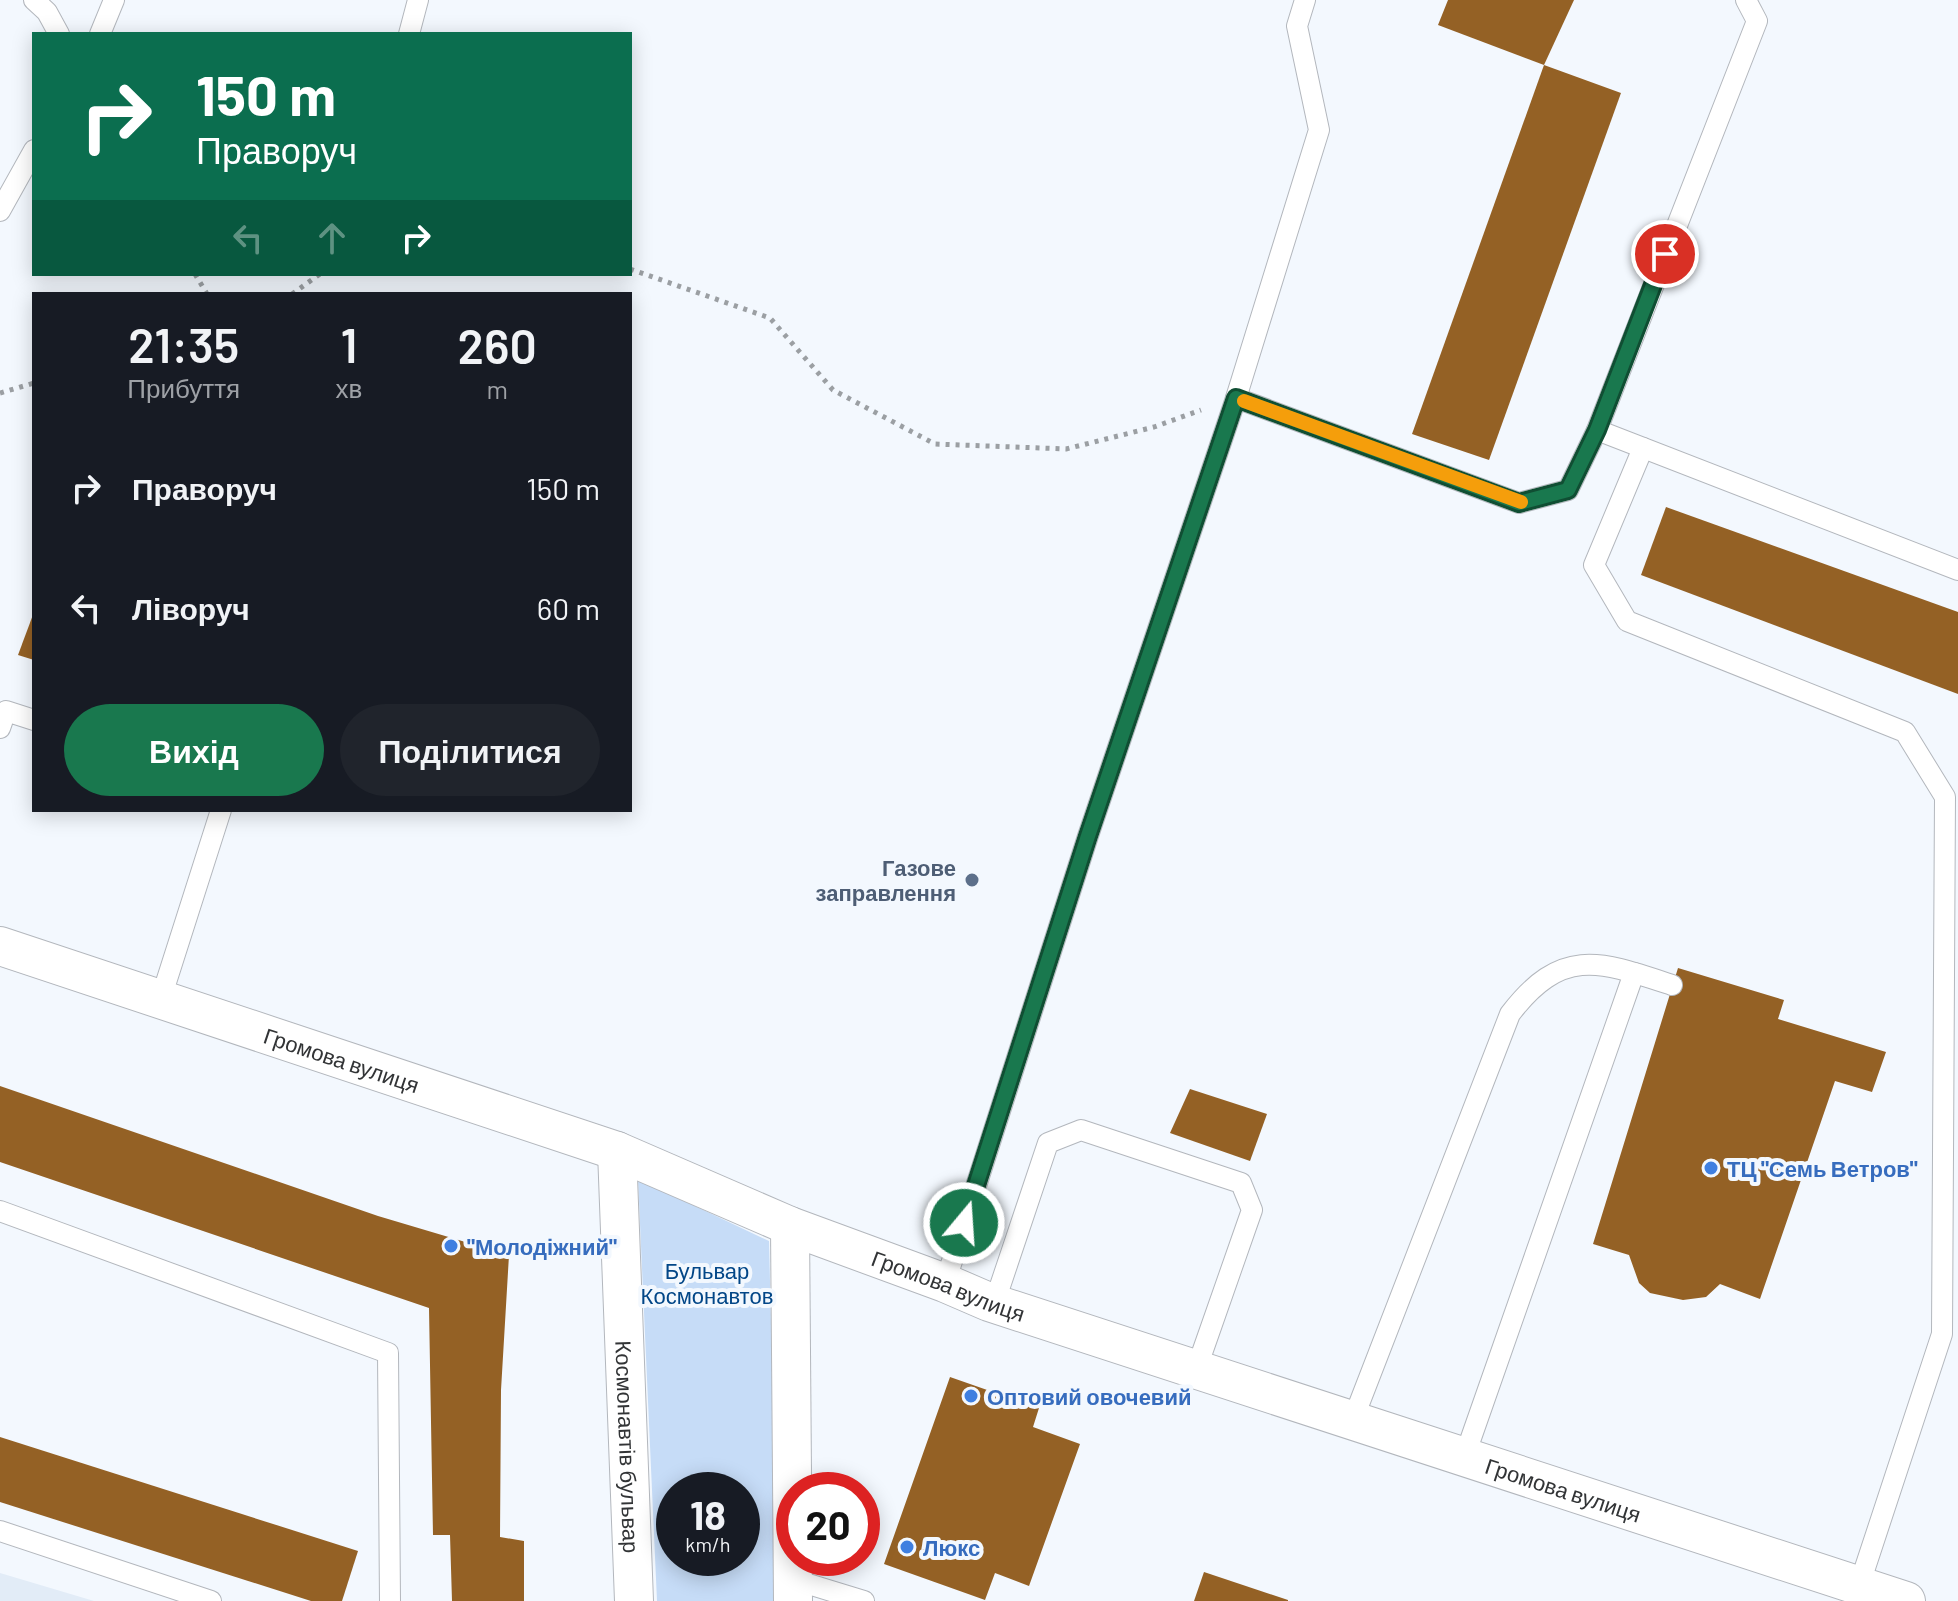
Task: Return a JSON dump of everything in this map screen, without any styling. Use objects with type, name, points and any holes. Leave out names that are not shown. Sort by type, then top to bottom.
[{"type":"street","name":"Громова вулиця","points":[[0,946],[617,1151],[790,1226],[994,1304],[1906,1601]]},
{"type":"street","name":"Космонавтів бульвар","points":[[617,1151],[634,1601]]},
{"type":"street","points":[[790,1226],[792,1590]]},
{"type":"lane","points":[[34,0],[47,12],[58,32]]},
{"type":"lane","points":[[101,32],[114,0]]},
{"type":"lane","points":[[410,32],[418,0]]},
{"type":"lane","points":[[945,1283],[1088,836],[1236,398],[1319,130],[1297,26],[1305,0]]},
{"type":"lane","points":[[1236,398],[1519,503],[1568,490],[1597,430],[1757,21],[1746,0]]},
{"type":"lane","points":[[0,211],[32,154]]},
{"type":"lane","points":[[1597,430],[1958,570]]},
{"type":"lane","points":[[1643,448],[1594,565],[1627,621],[1905,732],[1945,797],[1942,1334],[1859,1586]]},
{"type":"lane","points":[[0,728],[6,711],[32,719]]},
{"type":"lane","points":[[161,998],[220,812]]},
{"type":"lane","points":[[1352,1422],[1510,1014],[1528,990],[1556,970],[1579,965],[1596,964],[1672,985]]},
{"type":"lane","points":[[1464,1458],[1634,973]]},
{"type":"lane","points":[[994,1304],[1048,1143],[1081,1130],[1110,1139],[1241,1183],[1252,1210],[1196,1370]]},
{"type":"lane","points":[[0,1211],[388,1353],[390,1601]]},
{"type":"lane","points":[[0,1531],[211,1601]]},
{"type":"lane","points":[[792,1590],[864,1601]]},
{"type":"path","points":[[632,270],[770,318],[833,390],[935,444],[1066,449],[1154,427],[1236,398]]},
{"type":"path","points":[[295,292],[317,276]]},
{"type":"path","points":[[0,393],[32,384]]},
{"type":"shaded area","points":[[0,1573],[94,1601],[0,1601]]},
{"type":"green space","name":"Бульвар Космонавтов","points":[[638,1179],[769,1241],[778,1601],[657,1601]]},
{"type":"building","points":[[1448,0],[1574,0],[1544,65],[1438,25]]},
{"type":"building","points":[[1544,65],[1621,93],[1489,460],[1412,434]]},
{"type":"building","points":[[1666,507],[1958,612],[1958,694],[1641,575]]},
{"type":"building","points":[[32,617],[32,659],[18,655]]},
{"type":"building","name":"ТЦ \"Семь Ветров\"","points":[[1678,968],[1784,1000],[1778,1019],[1886,1052],[1872,1092],[1835,1081],[1760,1299],[1720,1284],[1706,1297],[1683,1300],[1650,1293],[1639,1283],[1629,1255],[1593,1244]]},
{"type":"building","points":[[0,1086],[378,1216],[509,1255],[501,1390],[500,1537],[524,1541],[524,1601],[452,1601],[450,1535],[433,1535],[429,1308],[0,1162]]},
{"type":"building","points":[[1190,1089],[1267,1114],[1250,1161],[1170,1133]]},
{"type":"building","points":[[950,1377],[1039,1408],[1033,1427],[1080,1444],[1029,1586],[995,1573],[985,1600],[884,1564]]},
{"type":"building","points":[[0,1437],[358,1551],[342,1601],[311,1601],[0,1502]]},
{"type":"building","points":[[1204,1572],[1288,1600],[1288,1601],[1194,1601]]},
{"type":"slow traffic","points":[[1244,401],[1521,502]]},
{"type":"place","name":"Газове заправлення","points":[[972,880]]},
{"type":"place","name":"ТЦ \"Семь Ветров\"","points":[[1711,1168]]},
{"type":"place","name":"\"Молодіжний\"","points":[[451,1246]]},
{"type":"place","name":"Оптовий овочевий","points":[[971,1396]]},
{"type":"place","name":"Люкс","points":[[907,1547]]},
{"type":"route","points":[[964,1223],[1088,836],[1236,398],[1519,503],[1568,490],[1597,430],[1665,254]]}]
